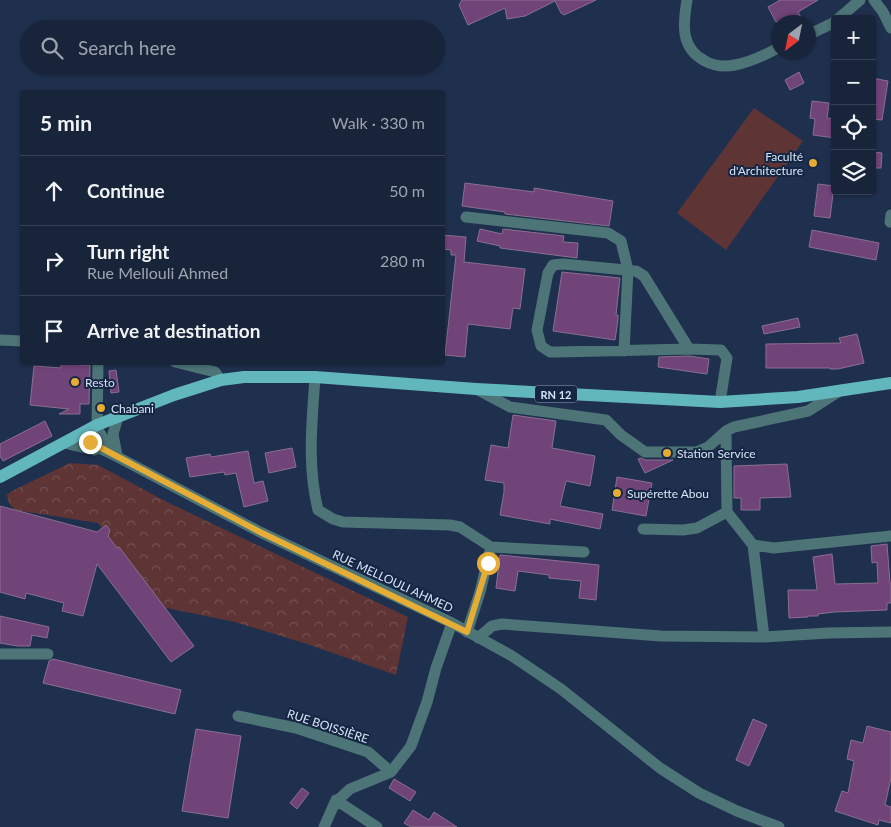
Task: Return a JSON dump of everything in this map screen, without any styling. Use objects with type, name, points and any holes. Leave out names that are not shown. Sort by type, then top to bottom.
[{"type":"main road","name":"RN 12","points":[[0,477],[97,425],[174,394],[221,380],[244,377],[316,377],[476,389],[720,402],[798,397],[891,383]]},
{"type":"street","points":[[687,0],[685,32],[688,47],[696,56],[704,61],[713,65],[734,66],[771,51]]},
{"type":"street","points":[[843,15],[860,0]]},
{"type":"street","points":[[874,0],[891,28]]},
{"type":"street","points":[[816,31],[831,24]]},
{"type":"street","points":[[890,222],[891,215]]},
{"type":"street","points":[[466,217],[608,233],[621,241],[628,270],[624,351]]},
{"type":"street","points":[[689,349],[644,276],[636,271],[563,264],[553,265],[548,273],[537,330],[541,346],[550,352],[721,350],[727,358],[720,402]]},
{"type":"street","points":[[0,340],[20,341]]},
{"type":"street","points":[[98,365],[98,431],[114,455]]},
{"type":"street","points":[[187,365],[215,372],[221,380]]},
{"type":"street","points":[[316,377],[310,456],[312,488],[318,510],[334,520],[343,522],[455,526],[476,536],[491,547],[584,552]]},
{"type":"street","points":[[476,389],[510,407],[606,420],[621,435],[644,452],[696,452],[708,447],[726,431],[742,424],[808,412],[842,390]]},
{"type":"street","points":[[114,455],[113,434],[118,417]]},
{"type":"street","points":[[726,431],[727,512],[753,545],[764,637]]},
{"type":"street","name":"RUE MELLOULI AHMED","points":[[76,437],[260,532],[452,624],[512,656],[562,689],[660,768],[699,793],[736,811],[779,827]]},
{"type":"street","points":[[64,443],[114,455]]},
{"type":"street","points":[[643,529],[683,530],[697,528],[727,512]]},
{"type":"street","points":[[753,545],[774,548],[891,536]]},
{"type":"street","points":[[467,632],[480,592],[491,547]]},
{"type":"street","points":[[324,827],[336,800],[350,789],[391,772],[411,746],[452,624]]},
{"type":"street","points":[[478,638],[492,626],[502,624],[661,636],[764,637],[891,632]]},
{"type":"street","points":[[0,654],[48,654]]},
{"type":"street","name":"RUE BOISSIÈRE","points":[[238,716],[296,728],[368,752],[391,772]]},
{"type":"street","points":[[336,800],[377,827]]},
{"type":"green space","points":[[754,108],[803,141],[726,250],[677,213]]},
{"type":"green space","points":[[70,463],[98,465],[169,503],[408,617],[396,675],[304,643],[235,622],[162,607],[98,523],[15,510],[9,503],[7,495],[12,491]]},
{"type":"building","points":[[462,0],[596,0],[564,15],[555,1],[525,16],[507,19],[505,8],[468,25],[459,5]]},
{"type":"building","points":[[780,0],[818,0],[798,12],[800,15],[772,15],[768,7]]},
{"type":"building","points":[[799,72],[804,83],[790,90],[785,80]]},
{"type":"building","points":[[876,79],[888,81],[882,120],[876,119]]},
{"type":"building","points":[[812,101],[829,103],[827,118],[831,118],[831,137],[813,135],[815,119],[810,118]]},
{"type":"building","points":[[876,152],[882,153],[881,168],[876,168]]},
{"type":"building","points":[[465,183],[534,192],[534,188],[613,201],[609,226],[505,214],[505,212],[462,206]]},
{"type":"building","points":[[818,184],[831,186],[831,195],[833,195],[830,218],[814,216]]},
{"type":"building","points":[[480,229],[502,234],[503,229],[564,236],[563,242],[578,243],[577,258],[500,248],[500,246],[477,241]]},
{"type":"building","points":[[812,230],[879,243],[876,260],[809,247]]},
{"type":"building","points":[[445,235],[466,237],[464,262],[525,269],[520,309],[513,308],[510,329],[468,324],[465,357],[445,355],[456,255],[451,255],[451,250],[445,249]]},
{"type":"building","points":[[562,272],[620,278],[615,340],[553,331]]},
{"type":"building","points":[[798,318],[800,327],[764,334],[762,326]]},
{"type":"building","points":[[857,334],[864,363],[838,369],[766,368],[766,344],[841,343],[839,338]]},
{"type":"building","points":[[689,356],[709,359],[707,374],[658,367],[659,357]]},
{"type":"building","points":[[61,365],[90,365],[89,404],[80,404],[80,414],[59,414],[69,409],[30,405],[34,366],[61,368]]},
{"type":"building","points":[[116,370],[119,392],[111,393],[109,371]]},
{"type":"building","points":[[513,415],[556,421],[552,448],[595,456],[590,486],[566,481],[560,506],[603,514],[600,529],[550,519],[550,524],[500,515],[504,483],[485,480],[491,445],[508,448]]},
{"type":"building","points":[[45,421],[52,436],[3,461],[0,456],[0,444]]},
{"type":"building","points":[[292,448],[296,467],[269,473],[265,453]]},
{"type":"building","points":[[248,451],[254,483],[263,481],[268,501],[244,507],[236,473],[225,475],[224,472],[190,477],[186,458],[210,454],[211,457]]},
{"type":"building","points":[[638,459],[645,460],[673,460],[645,473]]},
{"type":"building","points":[[787,464],[791,497],[760,498],[760,510],[741,510],[741,498],[734,498],[734,466]]},
{"type":"building","points":[[617,477],[652,483],[646,516],[612,510]]},
{"type":"building","points":[[0,506],[97,532],[106,525],[110,530],[108,536],[117,548],[119,547],[194,646],[171,662],[97,564],[83,616],[62,611],[64,603],[26,593],[25,599],[0,592]]},
{"type":"building","points":[[887,544],[891,603],[887,603],[887,610],[834,612],[818,614],[818,616],[789,618],[788,590],[817,590],[813,557],[832,554],[835,584],[878,583],[877,562],[872,563],[871,546]]},
{"type":"building","points":[[500,555],[599,565],[596,600],[579,598],[581,581],[549,578],[549,575],[518,571],[515,591],[496,588]]},
{"type":"building","points":[[0,616],[49,627],[47,638],[32,635],[30,646],[0,643]]},
{"type":"building","points":[[53,659],[181,690],[175,714],[43,683],[49,661]]},
{"type":"building","points":[[753,719],[767,725],[749,766],[736,760]]},
{"type":"building","points":[[867,726],[891,732],[891,778],[885,805],[891,807],[891,823],[879,820],[878,825],[835,811],[842,791],[848,793],[854,761],[847,759],[851,740],[863,743]]},
{"type":"building","points":[[196,729],[241,736],[228,818],[182,811]]},
{"type":"building","points":[[394,779],[416,792],[410,801],[389,788]]},
{"type":"building","points":[[302,788],[309,793],[297,809],[290,803]]},
{"type":"building","points":[[413,810],[429,820],[434,812],[457,827],[411,827],[404,823]]},
{"type":"place","name":"Faculté d'Architecture","points":[[813,163]]},
{"type":"place","name":"Resto","points":[[75,382]]},
{"type":"place","name":"Chabani","points":[[101,408]]},
{"type":"place","name":"Station Service","points":[[667,453]]},
{"type":"place","name":"Supérette Abou","points":[[617,493]]},
{"type":"route","points":[[90,442],[260,532],[467,632],[488,563]]}]
